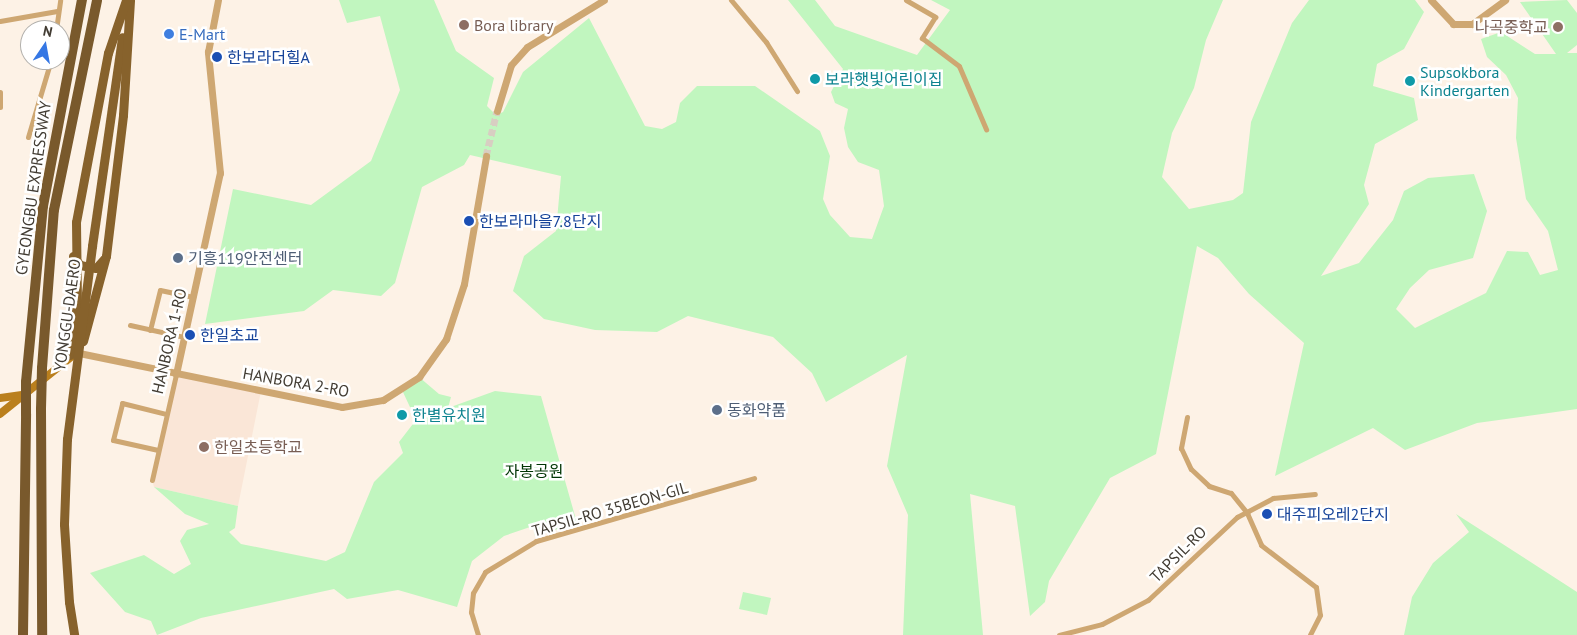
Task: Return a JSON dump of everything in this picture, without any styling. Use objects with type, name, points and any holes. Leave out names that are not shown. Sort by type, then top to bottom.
[{"type":"highway","name":"GYEONGBU EXPRESSWAY","points":[[23,635],[26,382],[42,206],[82,0]]},
{"type":"highway","name":"GYEONGBU EXPRESSWAY","points":[[42,635],[42,368],[54,210],[97,0]]},
{"type":"highway","name":"YONGGU-DAERO","points":[[74,635],[69,602],[64,524],[67,439],[92,246],[128,0]]},
{"type":"highway","points":[[74,354],[106,256],[124,116],[128,0]]},
{"type":"highway","points":[[74,354],[77,304],[73,256],[108,53],[128,0]]},
{"type":"highway","points":[[73,256],[80,265],[96,268],[106,256]]},
{"type":"main road","points":[[0,413],[74,354]]},
{"type":"main road","points":[[0,398],[24,395]]},
{"type":"street","points":[[57,20],[60,0]]},
{"type":"street","name":"HANBORA 1-RO","points":[[152,480],[221,164],[208,52],[218,0]]},
{"type":"street","points":[[497,111],[511,65],[527,47],[604,0]]},
{"type":"street","points":[[731,0],[766,42],[797,91]]},
{"type":"street","points":[[906,0],[935,17],[922,38],[959,66],[986,129]]},
{"type":"street","points":[[1431,0],[1452,24],[1472,24],[1506,0]]},
{"type":"street","points":[[0,21],[57,11]]},
{"type":"street","points":[[28,137],[48,70]]},
{"type":"street","points":[[0,92],[0,107]]},
{"type":"street","name":"HANBORA 2-RO","points":[[74,354],[342,407],[363,406],[402,390],[433,359],[454,319],[486,156]]},
{"type":"street","points":[[150,330],[160,290],[192,297]]},
{"type":"street","points":[[130,325],[184,337]]},
{"type":"street","points":[[158,450],[113,440],[122,403],[166,414]]},
{"type":"street","points":[[1187,417],[1182,448],[1191,469],[1209,486],[1232,493],[1247,513],[1261,545],[1316,587],[1320,614],[1310,635]]},
{"type":"street","name":"TAPSIL-RO 35BEON-GIL","points":[[478,635],[471,612],[473,593],[485,572],[536,541],[754,478]]},
{"type":"street","name":"TAPSIL-RO","points":[[1059,635],[1102,624],[1148,600],[1216,534],[1272,498],[1315,494]]},
{"type":"shaded area","name":"한일초등학교","points":[[176,374],[261,391],[238,506],[154,487],[152,480]]},
{"type":"green space","points":[[339,0],[434,0],[456,51],[494,78],[487,106],[496,115],[503,112],[523,72],[589,18],[645,126],[662,129],[676,122],[680,103],[697,86],[755,86],[820,131],[830,156],[823,199],[830,215],[850,237],[872,239],[884,206],[879,170],[858,162],[848,147],[844,128],[848,109],[835,103],[831,92],[843,69],[788,0],[815,0],[835,26],[917,55],[950,10],[931,0],[1223,0],[1206,40],[1194,88],[1172,133],[1162,177],[1189,209],[1233,200],[1243,193],[1251,122],[1292,23],[1309,0],[1415,0],[1424,12],[1404,49],[1377,64],[1373,86],[1414,98],[1418,120],[1375,144],[1364,185],[1369,204],[1321,276],[1359,263],[1393,220],[1404,191],[1428,178],[1474,174],[1487,211],[1473,258],[1429,270],[1410,288],[1396,309],[1415,328],[1486,293],[1507,251],[1528,252],[1540,275],[1558,270],[1548,231],[1526,199],[1516,138],[1518,98],[1506,75],[1487,57],[1481,39],[1501,32],[1535,54],[1556,54],[1520,2],[1567,0],[1577,13],[1577,45],[1567,53],[1577,53],[1577,409],[1477,423],[1405,450],[1373,428],[1275,476],[1304,343],[1249,294],[1218,258],[1197,246],[1156,454],[1110,478],[1049,581],[1045,602],[1030,616],[1015,506],[970,494],[983,635],[903,635],[908,515],[887,466],[907,355],[826,402],[812,373],[773,337],[688,316],[657,332],[595,330],[544,319],[513,291],[524,256],[556,231],[561,176],[470,155],[464,165],[422,187],[395,283],[381,296],[333,290],[304,311],[205,324],[233,189],[311,205],[371,161],[400,90],[380,16],[347,23]]},
{"type":"green space","name":"자봉공원","points":[[419,377],[439,394],[451,397],[448,408],[495,391],[541,396],[577,523],[535,536],[533,526],[504,536],[472,561],[457,607],[398,590],[347,599],[334,589],[201,618],[157,635],[151,621],[125,612],[90,573],[144,555],[174,574],[191,564],[180,541],[187,530],[209,524],[185,514],[154,487],[238,506],[235,528],[229,532],[241,544],[326,561],[345,552],[374,482],[403,453],[399,442],[416,420],[402,390]]},
{"type":"green space","points":[[1456,514],[1577,592],[1577,635],[1404,635],[1412,597],[1433,563],[1469,532]]},
{"type":"green space","points":[[743,592],[771,598],[767,615],[739,609]]},
{"type":"tunnel","points":[[486,156],[497,111]]},
{"type":"place","name":"Bora library","points":[[464,25]]},
{"type":"place","name":"나곡중학교","points":[[1558,27]]},
{"type":"place","name":"E-Mart","points":[[169,34]]},
{"type":"place","name":"한보라더힐A","points":[[217,57]]},
{"type":"place","name":"보라햇빛어린이집","points":[[815,79]]},
{"type":"place","name":"Supsokbora Kindergarten","points":[[1410,81]]},
{"type":"place","name":"한보라마을7.8단지","points":[[469,221]]},
{"type":"place","name":"기흥119안전센터","points":[[178,258]]},
{"type":"place","name":"한일초교","points":[[190,335]]},
{"type":"place","name":"동화약품","points":[[717,410]]},
{"type":"place","name":"한별유치원","points":[[402,415]]},
{"type":"place","name":"한일초등학교","points":[[204,447]]},
{"type":"place","name":"대주피오레2단지","points":[[1267,514]]}]
